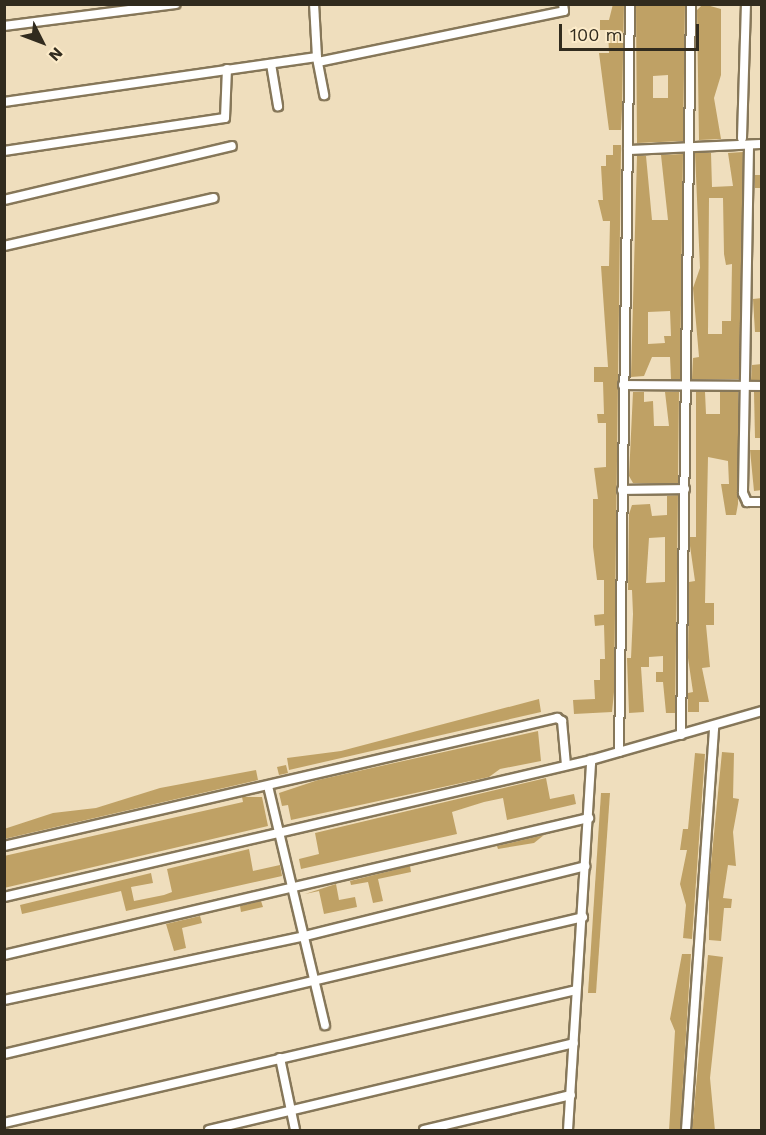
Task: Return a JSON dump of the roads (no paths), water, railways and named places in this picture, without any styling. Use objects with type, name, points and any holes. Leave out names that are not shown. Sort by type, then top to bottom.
[{"type":"street","points":[[4,26],[177,4]]},
{"type":"street","points":[[314,4],[318,59],[324,95]]},
{"type":"street","points":[[4,102],[227,69],[318,59],[564,10],[563,4]]},
{"type":"street","points":[[620,752],[623,385],[630,4]]},
{"type":"street","points":[[681,735],[691,4]]},
{"type":"street","points":[[742,138],[746,4]]},
{"type":"street","points":[[271,64],[278,106]]},
{"type":"street","points":[[4,151],[225,118],[227,69]]},
{"type":"street","points":[[628,150],[690,151],[762,144]]},
{"type":"street","points":[[4,200],[232,146]]},
{"type":"street","points":[[749,147],[743,496],[747,502],[762,502]]},
{"type":"street","points":[[4,246],[214,198]]},
{"type":"street","points":[[623,385],[762,386]]},
{"type":"street","points":[[622,490],[685,489]]},
{"type":"street","points":[[4,897],[591,760],[762,711]]},
{"type":"street","points":[[4,846],[557,718],[562,722],[566,765]]},
{"type":"street","points":[[686,1131],[714,726]]},
{"type":"street","points":[[568,1131],[591,760]]},
{"type":"street","points":[[268,786],[325,1026]]},
{"type":"street","points":[[4,955],[589,818]]},
{"type":"street","points":[[4,1000],[305,936],[585,866]]},
{"type":"street","points":[[4,1054],[583,917]]},
{"type":"street","points":[[4,1124],[576,990]]},
{"type":"street","points":[[209,1131],[574,1043]]},
{"type":"street","points":[[280,1058],[296,1131]]},
{"type":"street","points":[[423,1131],[571,1095]]}]
